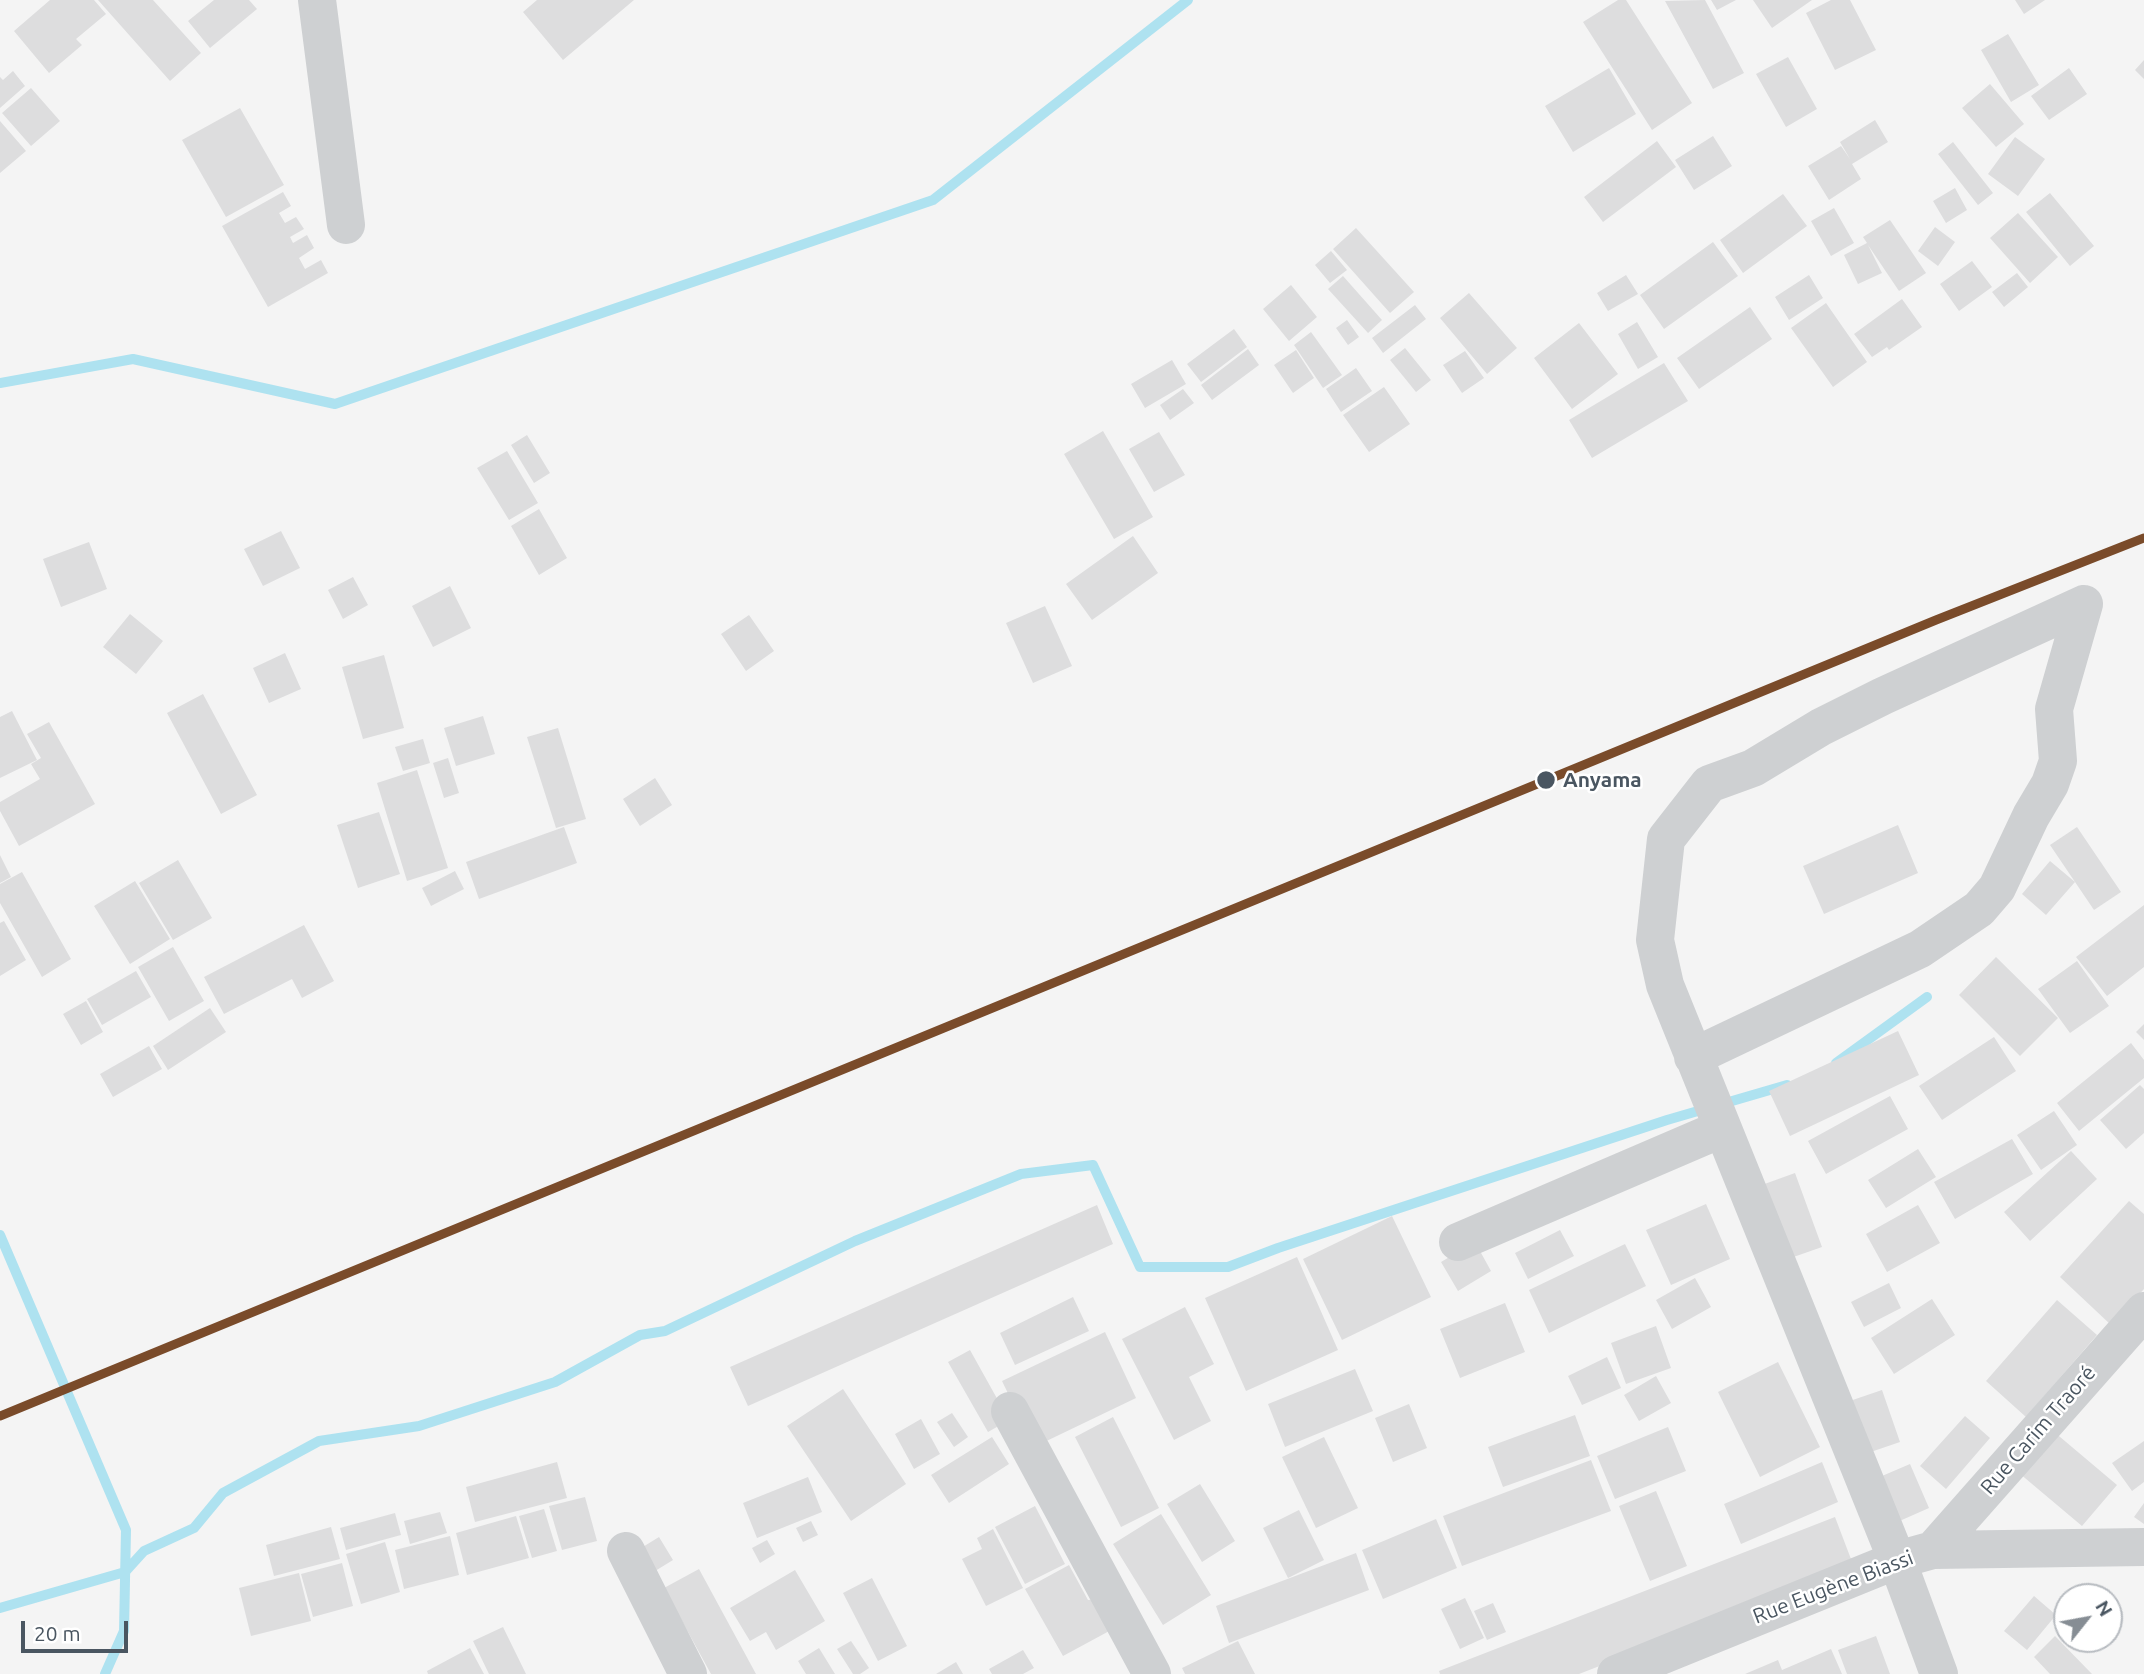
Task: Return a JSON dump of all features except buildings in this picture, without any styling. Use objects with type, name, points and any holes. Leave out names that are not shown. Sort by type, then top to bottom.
[{"type":"street","points":[[317,0],[346,225]]},
{"type":"street","points":[[1693,1057],[1920,949],[1979,909],[1997,888],[2058,761],[2054,709],[2084,604],[1870,702],[1821,727],[1753,768],[1709,784],[1666,839],[1655,940],[1665,985],[1693,1057],[1721,1129],[1915,1555],[1939,1674]]},
{"type":"street","points":[[1458,1242],[1721,1129]]},
{"type":"street","name":"Rue Carim Traoré","points":[[1915,1555],[2144,1311]]},
{"type":"street","points":[[1010,1411],[1152,1674]]},
{"type":"street","name":"Rue Eugène Biassi","points":[[1616,1674],[1915,1555],[2144,1547]]},
{"type":"street","points":[[626,1551],[688,1674]]},
{"type":"waterway","points":[[0,383],[133,359],[335,404],[933,200],[1188,0]]},
{"type":"waterway","points":[[1836,1063],[1927,997]]},
{"type":"waterway","points":[[0,1608],[125,1572],[144,1551],[194,1528],[223,1493],[319,1441],[419,1426],[555,1382],[640,1335],[665,1331],[855,1241],[1021,1174],[1093,1165],[1140,1267],[1228,1267],[1278,1248],[1667,1120],[1787,1085]]},
{"type":"waterway","points":[[0,1235],[126,1530],[124,1631],[105,1674]]},
{"type":"transit line","points":[[0,1416],[1936,620],[2144,538]]},
{"type":"place","name":"Anyama","points":[[1546,780]]}]
